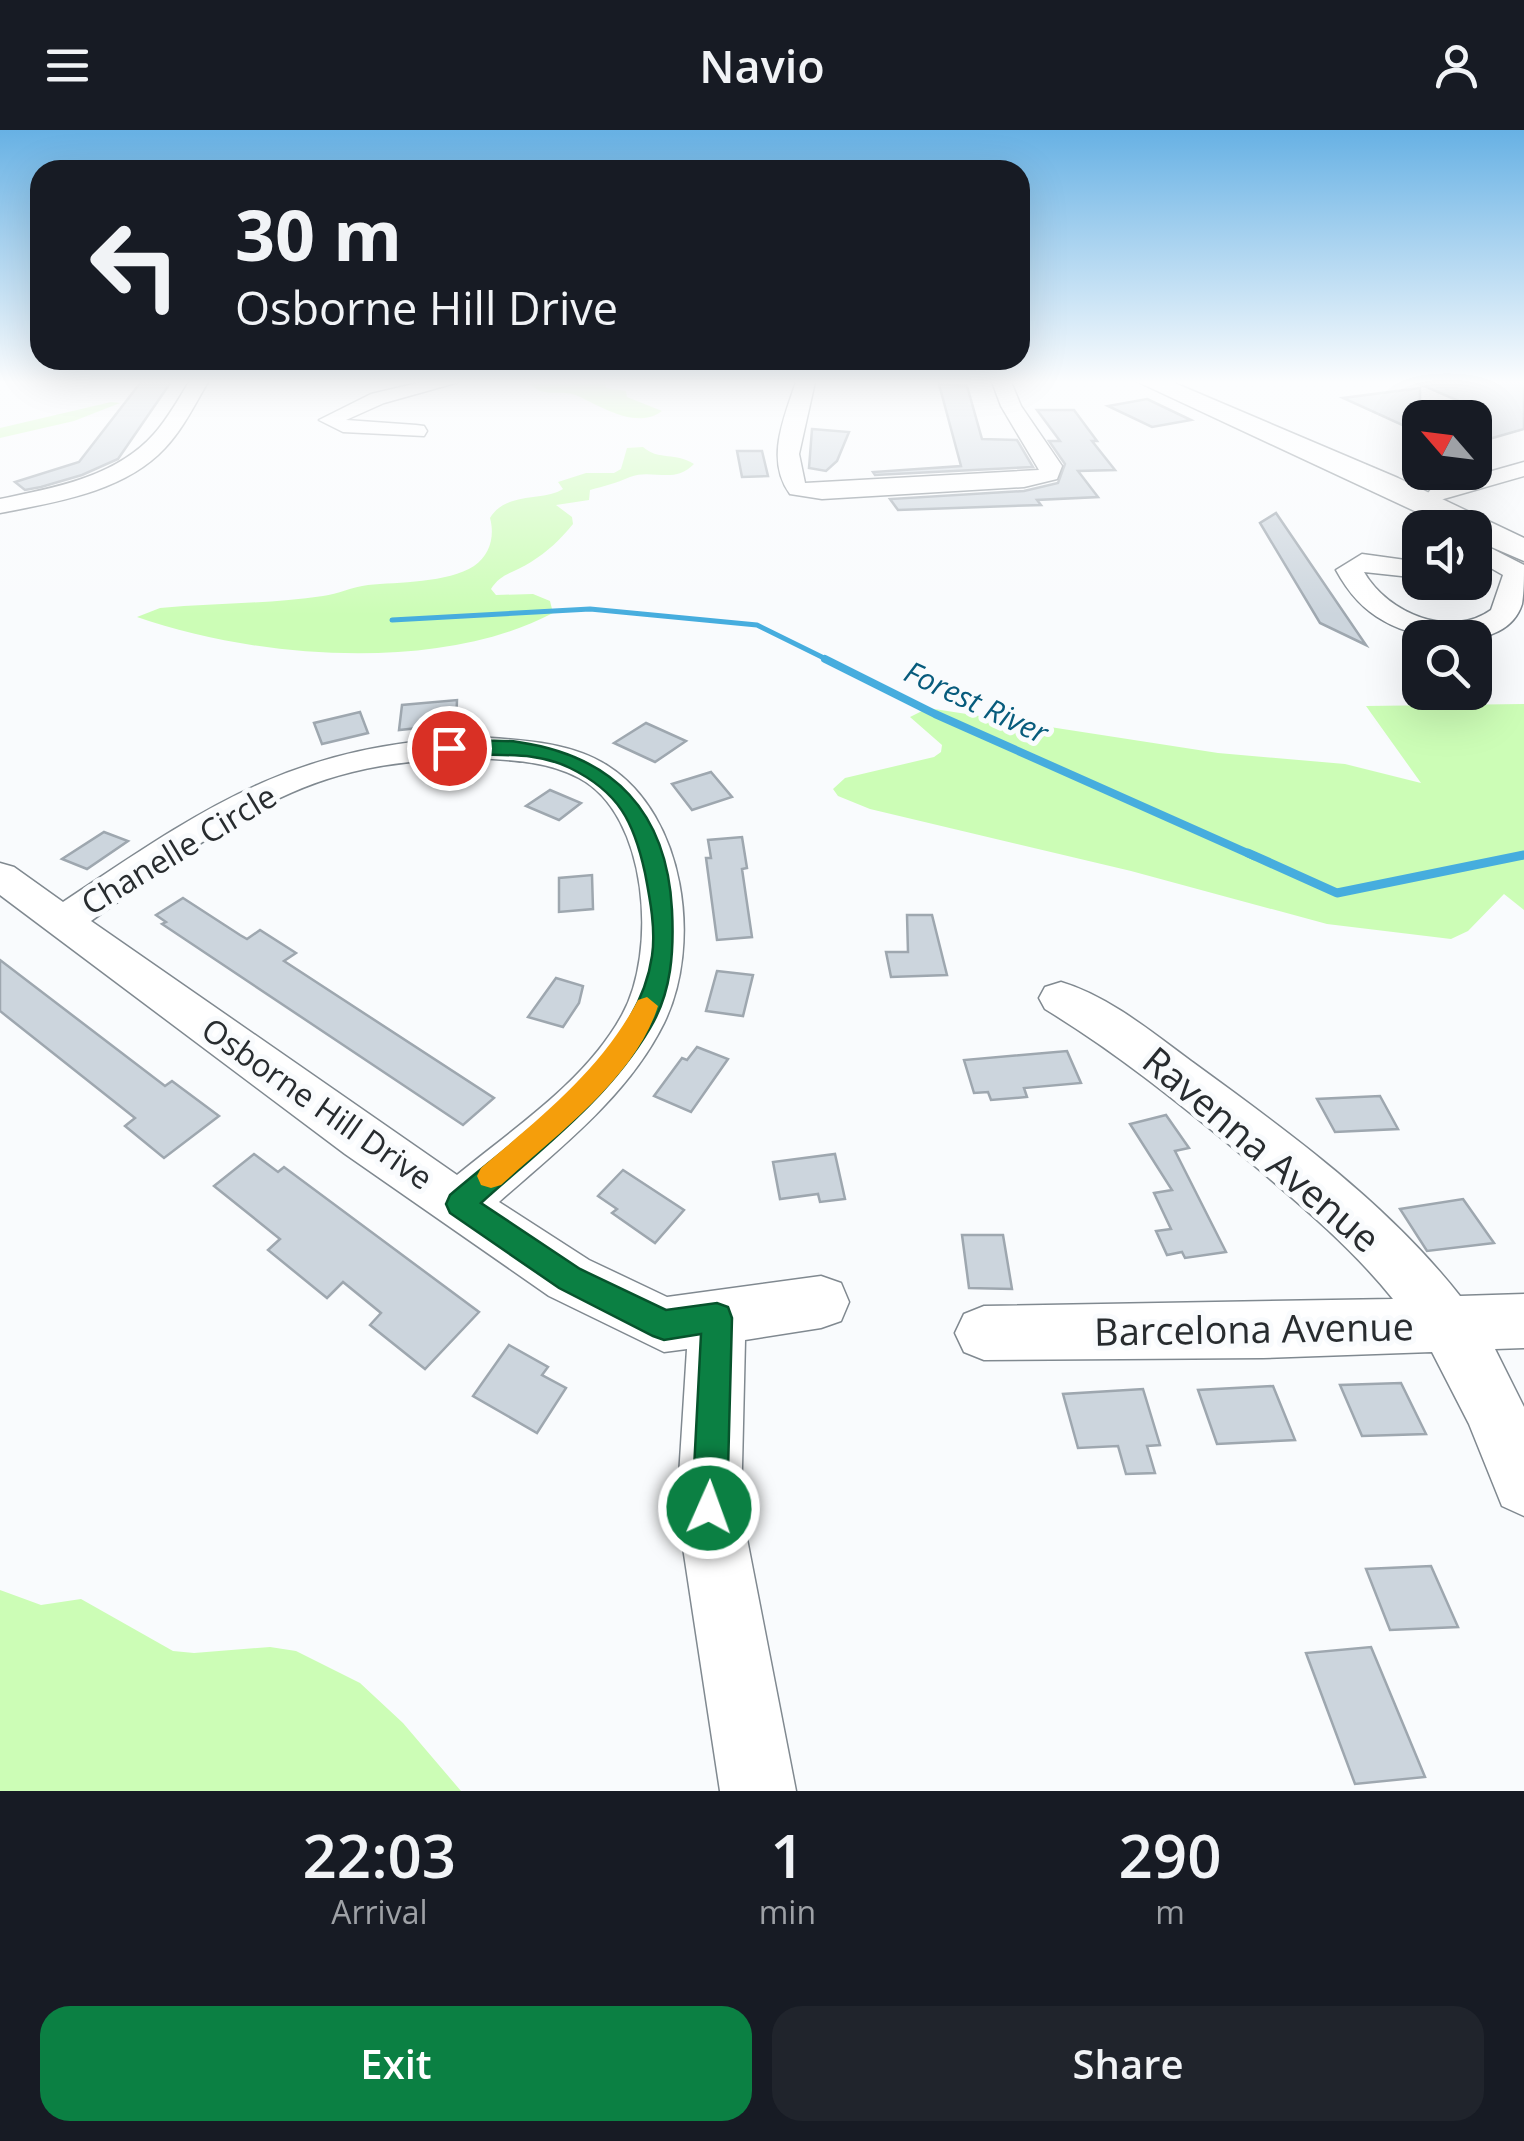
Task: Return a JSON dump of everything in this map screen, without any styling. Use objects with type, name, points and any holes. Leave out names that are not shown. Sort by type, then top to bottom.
[{"type":"main road","points":[[1326,460],[1441,510]]},
{"type":"main road","points":[[1337,460],[1441,510]]},
{"type":"main road","points":[[1492,524],[1524,532]]},
{"type":"main road","points":[[1492,546],[1519,565]]},
{"type":"street","points":[[0,506],[67,490],[137,460]]},
{"type":"street","points":[[788,460],[792,485],[798,489],[908,488],[1024,480],[1049,474],[1051,466],[1047,460]]},
{"type":"street","points":[[1441,510],[1524,469]]},
{"type":"street","points":[[1492,556],[1517,572],[1519,565]]},
{"type":"street","points":[[1402,568],[1362,562],[1348,570],[1365,593],[1402,622],[1448,632],[1480,630],[1501,618],[1510,602],[1519,565]]},
{"type":"street","points":[[1492,573],[1519,565]]},
{"type":"street","name":"Chanelle Circle","points":[[62,921],[255,798],[316,771],[376,757],[449,748],[516,747],[574,762],[618,790],[646,833],[661,897],[663,957],[641,1023],[591,1089],[460,1204]]},
{"type":"street","name":"Osborne Hill Drive","points":[[0,876],[363,1139],[569,1278],[664,1325],[821,1302]]},
{"type":"street","name":"Ravenna Avenue","points":[[1061,998],[1142,1050],[1298,1172],[1386,1253],[1448,1327],[1494,1415],[1524,1484]]},
{"type":"street","points":[[717,1318],[709,1508],[758,1791]]},
{"type":"street","name":"Barcelona Avenue","points":[[984,1333],[1448,1327],[1524,1321]]},
{"type":"green space","points":[[624,460],[684,460],[694,464],[679,474],[630,477],[590,490],[589,500],[556,505],[572,517],[573,524],[543,554],[504,576],[491,589],[496,595],[533,594],[550,601],[553,613],[507,632],[457,645],[403,652],[347,653],[237,643],[137,617],[160,608],[303,599],[463,572],[479,562],[487,551],[492,532],[490,518],[505,504],[555,493],[563,489],[558,482],[586,473],[614,473],[621,469]]},
{"type":"green space","points":[[1492,704],[1524,704],[1524,910],[1504,894],[1468,931],[1451,939],[1327,924],[1131,871],[870,809],[838,796],[833,789],[845,778],[941,752],[942,745],[910,717],[928,708],[1218,753],[1345,764],[1421,783],[1366,706],[1492,710]]},
{"type":"green space","points":[[0,1590],[41,1605],[81,1599],[173,1651],[270,1647],[296,1651],[360,1683],[403,1723],[461,1791],[0,1791]]},
{"type":"building","points":[[117,460],[41,487],[25,490],[15,482],[79,462]]},
{"type":"building","points":[[739,460],[764,460],[768,476],[742,477]]},
{"type":"building","points":[[810,460],[838,460],[826,471],[809,468]]},
{"type":"building","points":[[959,460],[1029,460],[1033,467],[875,475],[873,472],[961,466]]},
{"type":"building","points":[[1062,460],[1107,460],[1115,470],[1078,471],[1098,497],[1037,500],[1041,505],[898,510],[890,499],[1024,491],[1058,483],[1065,464]]},
{"type":"building","points":[[1276,513],[1366,645],[1320,623],[1260,523]]},
{"type":"building","points":[[457,700],[456,724],[399,730],[402,705]]},
{"type":"building","points":[[360,712],[368,733],[322,744],[314,723]]},
{"type":"building","points":[[646,723],[686,741],[655,762],[614,743]]},
{"type":"building","points":[[711,772],[732,797],[692,810],[672,784]]},
{"type":"building","points":[[550,790],[581,803],[559,820],[526,806]]},
{"type":"building","points":[[104,832],[128,841],[87,869],[62,859]]},
{"type":"building","points":[[742,837],[747,868],[742,869],[752,937],[717,940],[706,858],[711,858],[708,840]]},
{"type":"building","points":[[592,875],[593,909],[559,912],[559,878]]},
{"type":"building","points":[[183,898],[247,939],[260,930],[296,953],[284,961],[494,1098],[463,1125],[162,924],[166,922],[156,915]]},
{"type":"building","points":[[907,915],[932,915],[947,975],[891,977],[886,952],[908,952]]},
{"type":"building","points":[[0,960],[165,1086],[172,1081],[219,1116],[164,1158],[125,1126],[135,1118],[0,1011]]},
{"type":"building","points":[[717,971],[753,975],[743,1016],[706,1011]]},
{"type":"building","points":[[556,978],[583,986],[579,1003],[563,1027],[528,1017]]},
{"type":"building","points":[[697,1047],[728,1059],[691,1112],[654,1096],[682,1058],[687,1060]]},
{"type":"building","points":[[1067,1051],[1081,1083],[1024,1088],[1027,1097],[991,1100],[988,1092],[974,1093],[964,1060]]},
{"type":"building","points":[[1380,1096],[1398,1129],[1335,1132],[1317,1099]]},
{"type":"building","points":[[1166,1115],[1189,1148],[1175,1151],[1226,1252],[1185,1258],[1182,1252],[1167,1255],[1156,1231],[1171,1229],[1154,1193],[1172,1190],[1130,1124]]},
{"type":"building","points":[[254,1154],[278,1172],[284,1167],[479,1312],[425,1369],[370,1325],[381,1313],[343,1282],[327,1298],[268,1250],[280,1239],[214,1186]]},
{"type":"building","points":[[835,1154],[845,1199],[820,1202],[818,1194],[780,1199],[773,1162]]},
{"type":"building","points":[[623,1170],[684,1210],[655,1243],[612,1213],[617,1209],[598,1196]]},
{"type":"building","points":[[1463,1199],[1494,1243],[1427,1251],[1400,1209]]},
{"type":"building","points":[[962,1235],[1003,1235],[1012,1289],[969,1288]]},
{"type":"building","points":[[509,1345],[548,1367],[542,1375],[566,1388],[537,1433],[473,1396]]},
{"type":"building","points":[[1401,1383],[1426,1434],[1362,1436],[1340,1385]]},
{"type":"building","points":[[1273,1386],[1295,1440],[1217,1444],[1198,1390]]},
{"type":"building","points":[[1143,1389],[1160,1445],[1147,1446],[1155,1473],[1126,1474],[1118,1446],[1078,1448],[1063,1394]]},
{"type":"building","points":[[1431,1566],[1458,1627],[1390,1630],[1366,1569]]},
{"type":"building","points":[[1371,1647],[1425,1777],[1355,1784],[1306,1653]]},
{"type":"waterway","name":"Forest River","points":[[392,620],[590,609],[757,625],[830,661]]},
{"type":"waterway","name":"Forest River","points":[[825,659],[935,714],[1254,856]]},
{"type":"waterway","name":"Forest River","points":[[1248,853],[1337,893],[1524,855],[1520,856]]},
{"type":"slow traffic","points":[[491,1176],[591,1089],[641,1023],[647,1006]]},
{"type":"route","points":[[449,748],[516,747],[574,762],[618,790],[646,833],[661,897],[663,957],[641,1023],[591,1089],[460,1204],[569,1278],[664,1325],[717,1318],[709,1508]]}]
